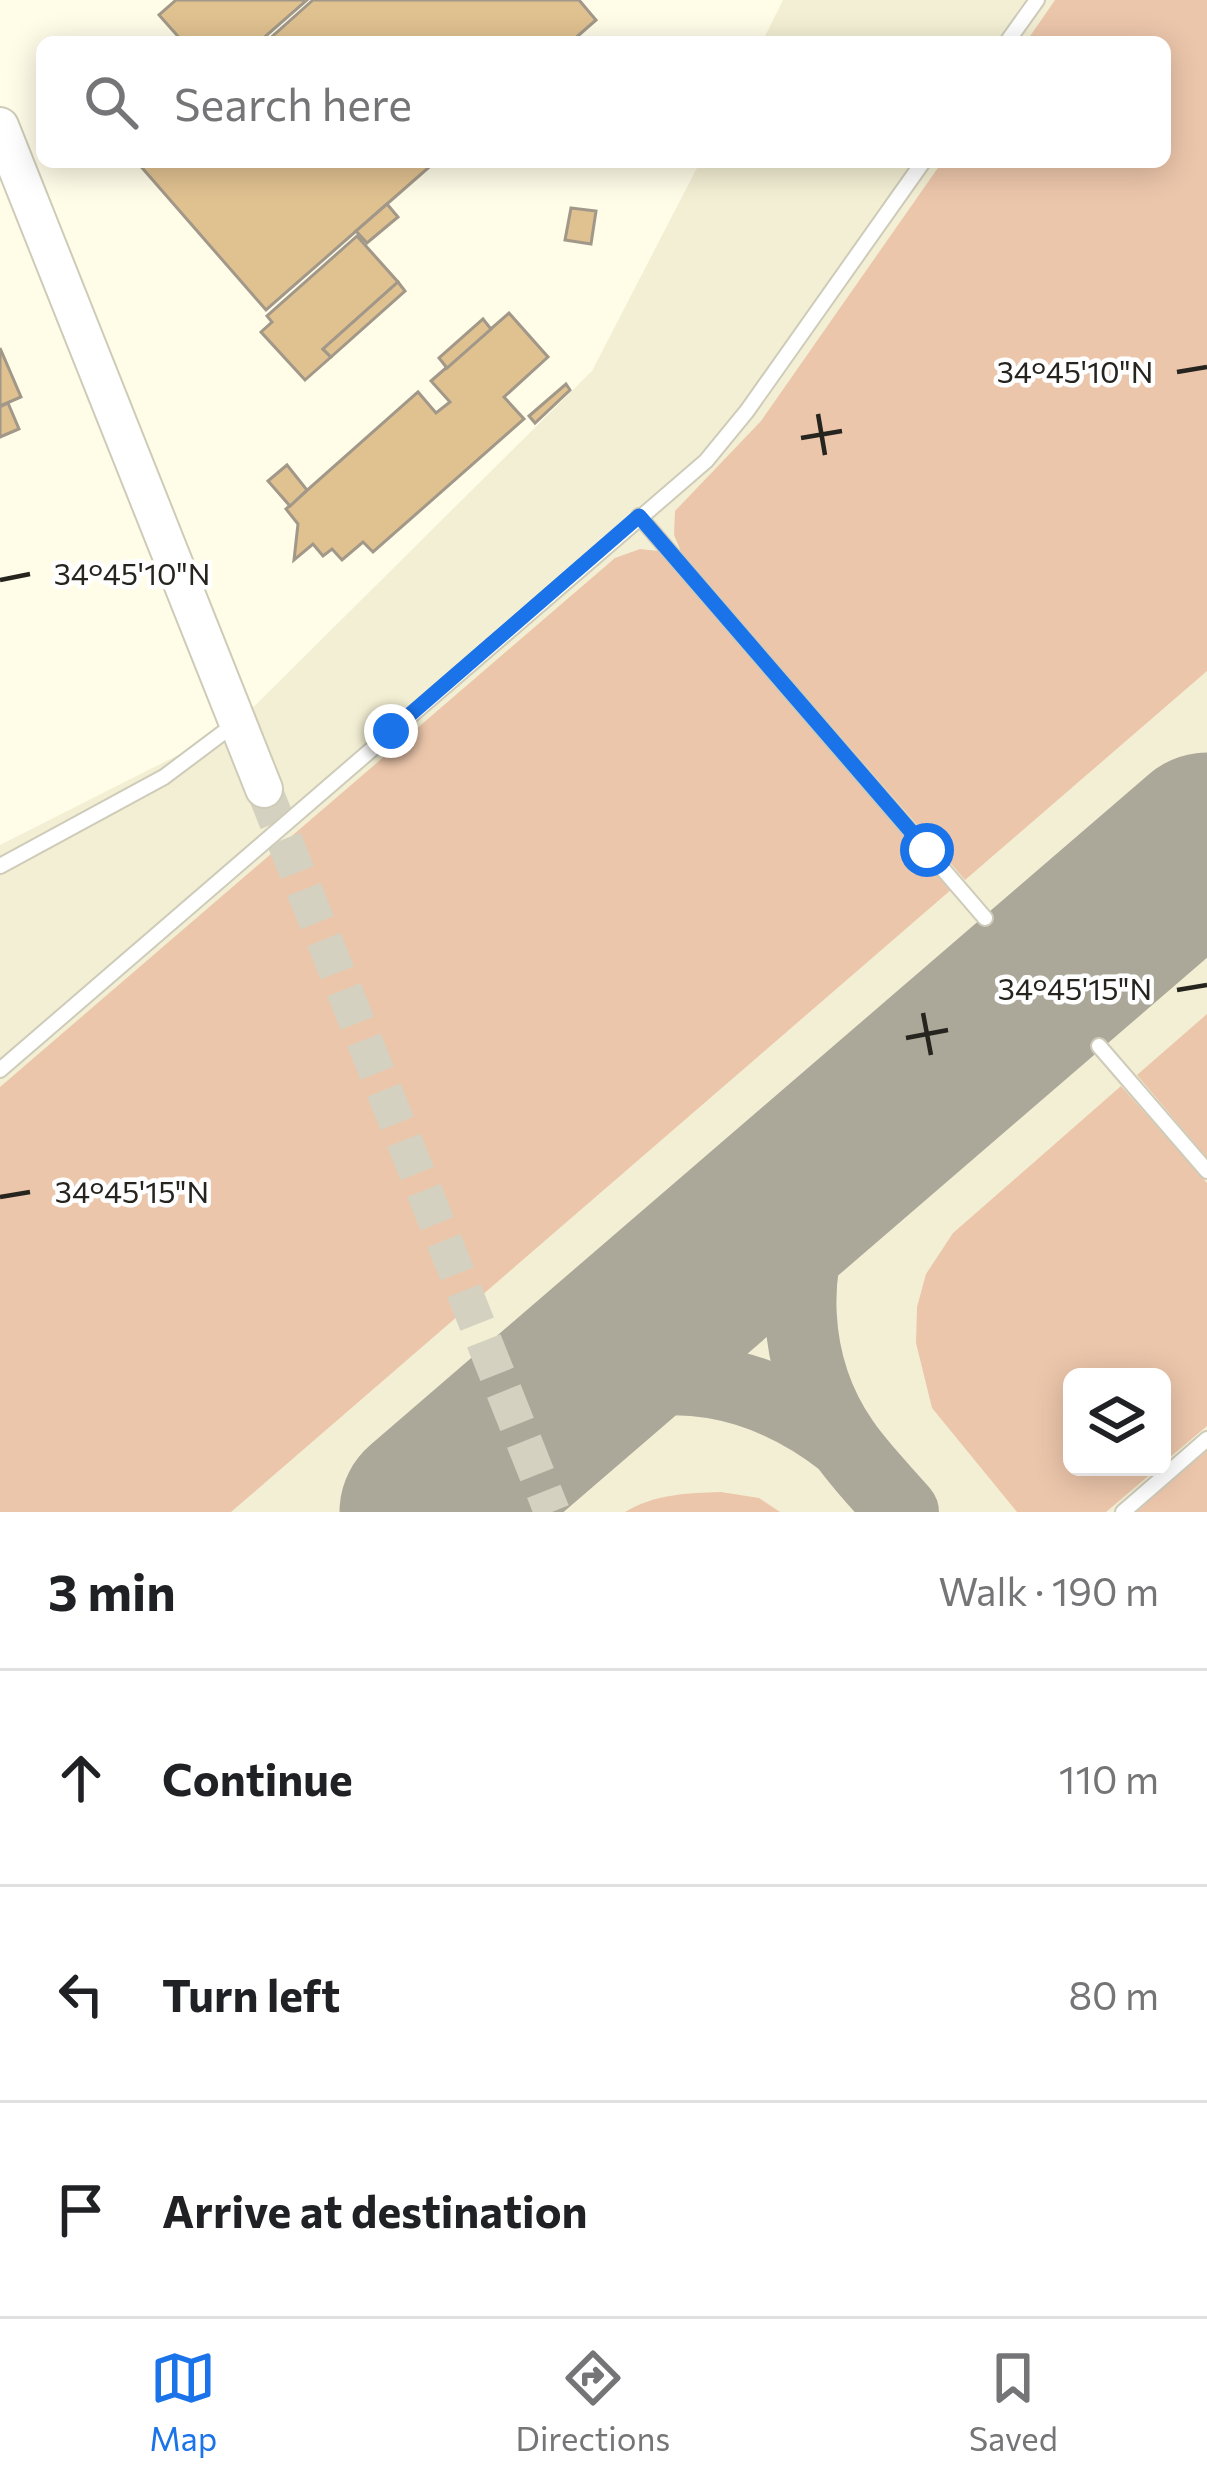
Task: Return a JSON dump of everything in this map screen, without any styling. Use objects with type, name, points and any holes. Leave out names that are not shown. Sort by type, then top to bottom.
[{"type":"street","points":[[0,126],[264,788]]},
{"type":"lane","points":[[1011,36],[1037,0]]},
{"type":"lane","points":[[0,1070],[706,461],[747,411],[918,168]]},
{"type":"lane","points":[[639,516],[985,918]]},
{"type":"lane","points":[[0,866],[164,777],[237,722]]},
{"type":"lane","points":[[1099,1046],[1207,1171]]},
{"type":"lane","points":[[1123,1512],[1207,1439]]},
{"type":"shaded area","points":[[783,0],[1207,0],[1207,1512],[0,1512],[0,845],[190,749],[200,760],[592,371],[697,168],[1171,168],[1171,36],[765,36]]},
{"type":"shaded area","points":[[1055,0],[1207,0],[1207,671],[965,880],[682,554],[674,535],[675,511],[761,421],[938,168],[1171,168],[1171,36],[1030,36]]},
{"type":"shaded area","points":[[640,549],[658,551],[952,889],[231,1512],[0,1512],[0,1087],[615,558]]},
{"type":"shaded area","points":[[1207,1014],[1207,1158],[1137,1075]]},
{"type":"shaded area","points":[[1121,1086],[1207,1183],[1207,1426],[1171,1456],[1171,1368],[1063,1368],[1063,1476],[1148,1476],[1106,1512],[1017,1512],[932,1408],[916,1343],[917,1307],[926,1274],[953,1233]]},
{"type":"shaded area","points":[[1207,1450],[1207,1512],[1134,1512]]},
{"type":"shaded area","points":[[721,1492],[759,1498],[780,1512],[625,1512],[660,1498]]},
{"type":"building","points":[[176,0],[307,0],[266,36],[178,36],[159,15]]},
{"type":"building","points":[[313,0],[579,0],[596,20],[578,36],[273,36]]},
{"type":"building","points":[[142,168],[428,168],[266,310]]},
{"type":"building","points":[[387,204],[398,217],[367,243],[356,231]]},
{"type":"building","points":[[571,208],[596,211],[591,244],[565,240]]},
{"type":"building","points":[[357,236],[398,282],[323,349],[331,357],[305,380],[261,332],[272,322],[267,316]]},
{"type":"building","points":[[398,282],[405,291],[331,357],[323,349]]},
{"type":"building","points":[[509,313],[548,357],[504,397],[524,419],[373,552],[363,542],[342,560],[332,549],[323,556],[313,544],[294,560],[298,524],[286,509],[418,392],[436,413],[450,402],[431,381]]},
{"type":"building","points":[[483,319],[491,329],[447,368],[439,358]]},
{"type":"building","points":[[0,348],[21,397],[0,406]]},
{"type":"building","points":[[566,384],[570,390],[535,423],[529,416]]},
{"type":"building","points":[[8,403],[19,429],[0,437],[0,407]]},
{"type":"building","points":[[287,465],[307,490],[290,506],[268,481]]},
{"type":"taxiway","points":[[877,1125],[837,1177],[817,1215],[801,1281],[801,1314],[813,1381],[826,1412],[850,1450],[903,1512]]},
{"type":"taxiway","points":[[514,1438],[606,1390],[678,1379],[748,1391],[781,1404],[844,1443]]},
{"type":"runway","points":[[428,1512],[1207,841]]},
{"type":"tunnel","points":[[264,789],[552,1512]]},
{"type":"route","points":[[391,731],[639,516],[927,850]]}]
